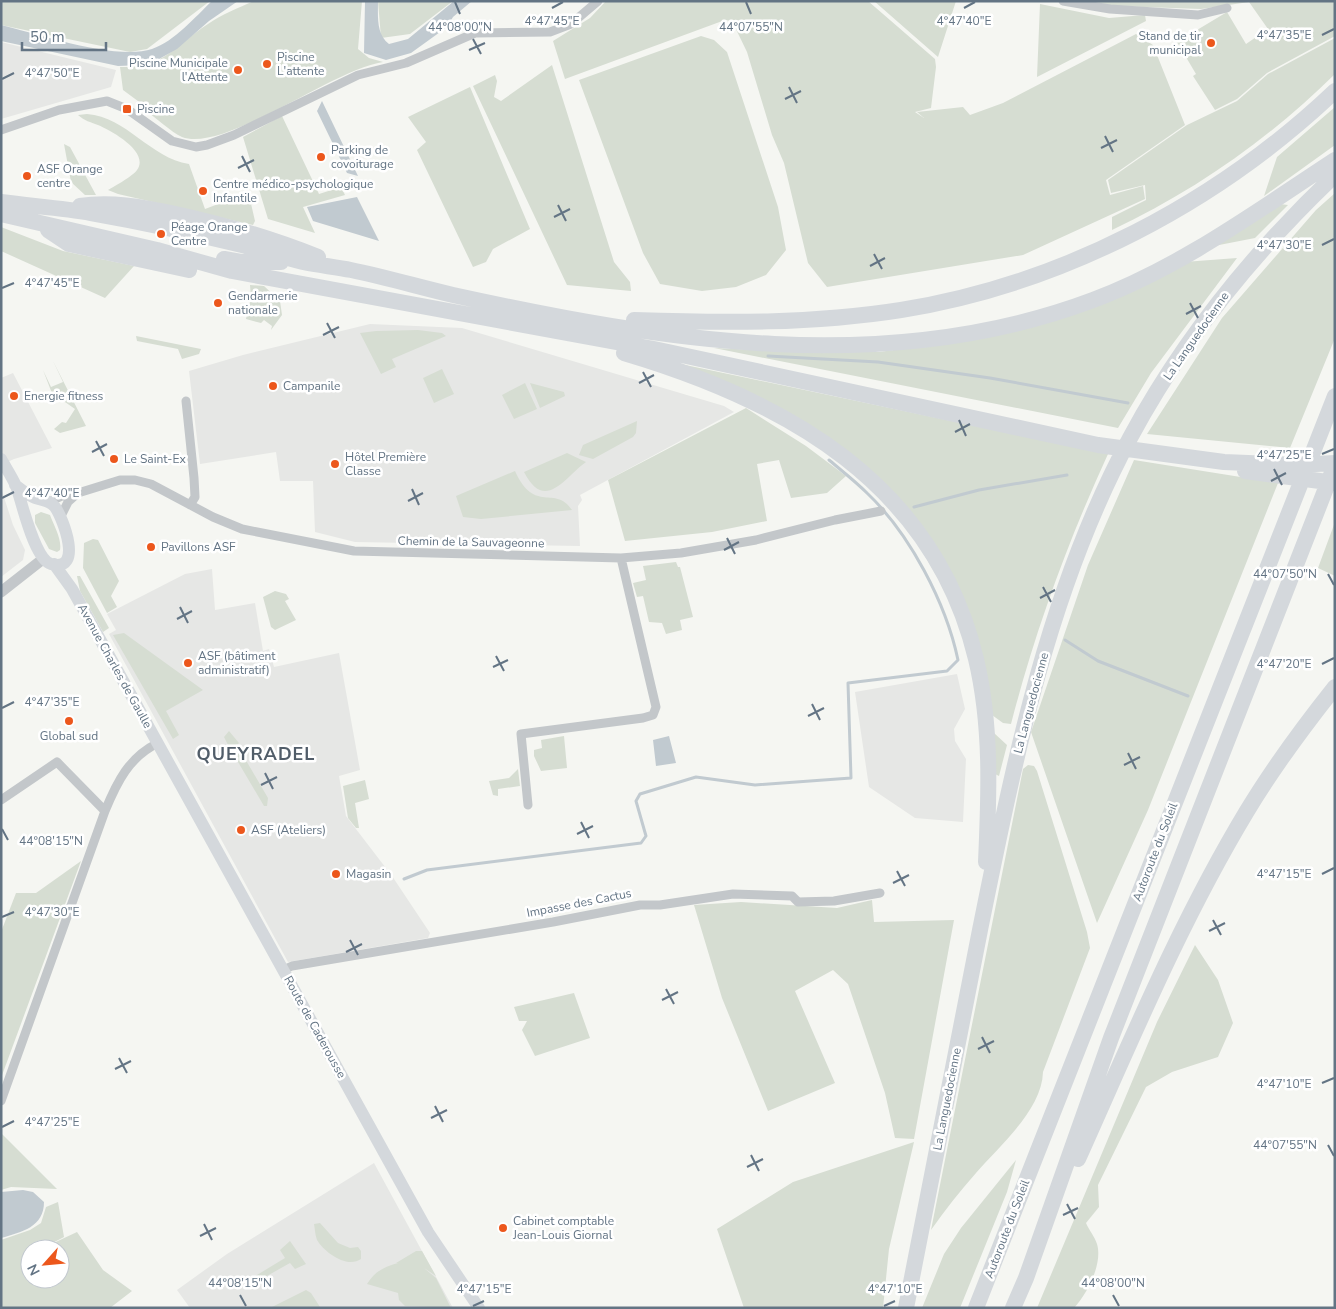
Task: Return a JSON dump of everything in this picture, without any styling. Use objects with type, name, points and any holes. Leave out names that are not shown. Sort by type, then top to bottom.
[{"type":"highway","points":[[541,321],[564,317],[709,322],[790,322],[902,310],[996,288],[1087,254],[1134,233],[1178,209],[1260,155],[1335,91]]},
{"type":"highway","points":[[564,317],[701,339],[760,345],[874,346],[976,333],[1066,309],[1143,278],[1228,231],[1335,160]]},
{"type":"highway","name":"La Languedocienne","points":[[906,1308],[1010,783],[1050,635],[1070,576],[1116,466],[1144,413],[1214,308],[1266,245],[1335,175]]},
{"type":"highway","points":[[87,204],[124,210],[183,226],[242,237],[301,262]]},
{"type":"highway","points":[[58,209],[87,204],[126,204],[193,218],[284,243],[351,270]]},
{"type":"highway","points":[[3,206],[39,224],[157,250],[232,272],[396,300],[541,321],[721,386],[765,406],[807,430],[850,460],[882,489],[914,525],[931,551],[960,607],[976,659],[982,687],[989,775],[985,879],[980,934]]},
{"type":"highway","points":[[3,206],[91,213],[242,245],[301,262]]},
{"type":"highway","points":[[3,206],[242,254],[351,270],[654,349],[1100,441],[1162,452],[1270,466],[1335,483]]},
{"type":"highway","name":"Autoroute du Soleil","points":[[976,1308],[1335,396]]},
{"type":"highway","points":[[1270,466],[1335,456]]},
{"type":"highway","points":[[1026,1278],[1111,1038],[1335,464],[1270,466]]},
{"type":"highway","points":[[1013,1308],[1158,980],[1184,926],[1248,810],[1335,687]]},
{"type":"main road","name":"Avenue Charles de Gaulle","points":[[1,459],[16,485],[28,527],[49,561],[72,589],[158,743]]},
{"type":"main road","name":"Avenue Charles de Gaulle","points":[[16,485],[56,508],[70,547],[67,558],[72,589]]},
{"type":"main road","points":[[25,513],[30,504],[44,501]]},
{"type":"main road","points":[[49,561],[61,563],[67,558]]},
{"type":"main road","name":"Route de Caderousse","points":[[158,743],[428,1232],[479,1308]]},
{"type":"street","points":[[1,130],[59,110],[107,101],[127,109],[172,141],[196,147],[207,145],[234,135],[358,75],[406,63],[475,33],[550,32],[571,24],[598,1]]},
{"type":"street","points":[[1063,1],[1110,9],[1198,15],[1228,8]]},
{"type":"street","points":[[186,401],[195,497],[190,505]]},
{"type":"street","name":"Chemin de la Sauvageonne","points":[[44,501],[62,496],[72,496],[120,480],[135,480],[151,484],[190,505],[242,529],[363,553],[621,558],[681,553],[756,540],[835,520],[881,512]]},
{"type":"street","points":[[60,518],[72,496]]},
{"type":"street","points":[[528,805],[522,734],[653,715],[656,707],[621,558]]},
{"type":"street","points":[[1,592],[49,561]]},
{"type":"street","points":[[1,1101],[105,811],[118,781],[140,753],[158,743]]},
{"type":"street","points":[[1,800],[57,762],[105,811]]},
{"type":"street","name":"Impasse des Cactus","points":[[283,970],[292,966],[553,922],[640,905],[660,905],[733,894],[792,896],[798,902],[814,902],[880,893]]},
{"type":"shaded area","points":[[1,1],[210,1],[147,49],[130,52],[1,25]]},
{"type":"shaded area","points":[[212,1],[238,1],[209,21],[177,49],[159,59],[142,65],[118,66],[1,41],[1,25],[77,45],[119,52],[137,52],[152,49],[177,35]]},
{"type":"shaded area","name":"Piscine Municipale l'Attente","points":[[254,1],[362,1],[358,49],[369,58],[383,62],[362,68],[337,79],[225,133],[201,139],[178,135],[145,110],[146,107],[123,90],[120,67],[135,67],[158,60],[213,20]]},
{"type":"shaded area","points":[[365,1],[378,1],[380,30],[389,44],[408,39],[454,1],[472,1],[453,17],[447,27],[411,53],[386,60],[364,53]]},
{"type":"shaded area","points":[[378,1],[453,1],[410,34],[381,38]]},
{"type":"shaded area","points":[[606,1],[868,1],[935,59],[936,67],[931,108],[915,112],[924,118],[917,112],[963,107],[970,115],[1003,103],[1136,34],[1153,45],[1185,125],[1106,180],[1110,195],[1143,186],[1145,199],[1023,255],[827,287],[808,263],[784,163],[772,135],[747,52],[732,21],[725,20],[565,79],[553,41],[590,18]]},
{"type":"shaded area","points":[[874,1],[956,1],[938,57]]},
{"type":"shaded area","points":[[1089,1],[1335,1],[1335,36],[1267,73],[1237,99],[1215,110],[1193,76],[1196,74],[1177,42],[1227,12],[1246,44],[1268,29],[1249,2],[1201,9],[1115,6]]},
{"type":"shaded area","points":[[1040,4],[1109,18],[1145,15],[1146,21],[1037,77]]},
{"type":"shaded area","points":[[701,36],[714,40],[727,52],[778,207],[786,250],[766,275],[736,287],[702,291],[660,284],[643,253],[579,80]]},
{"type":"shaded area","points":[[1335,38],[1335,74],[1284,120],[1258,141],[1202,180],[1143,215],[1112,230],[1112,217],[1146,200],[1145,185],[1111,193],[1108,180],[1187,125],[1237,101],[1268,74]]},
{"type":"shaded area","points":[[1,42],[116,70],[111,87],[1,119]]},
{"type":"shaded area","points":[[552,65],[614,262],[630,282],[631,291],[567,285],[473,86],[495,75],[497,81],[494,97],[501,101]]},
{"type":"shaded area","points":[[470,87],[530,229],[493,249],[486,262],[473,267],[417,150],[426,142],[408,117]]},
{"type":"shaded area","points":[[322,101],[358,176],[347,173],[317,111]]},
{"type":"shaded area","points":[[1335,107],[1335,145],[1264,196],[1277,157]]},
{"type":"shaded area","points":[[87,114],[114,122],[162,154],[189,164],[205,209],[242,195],[249,195],[255,221],[253,225],[118,194],[108,190],[135,172],[140,163],[134,149],[128,143],[78,115]]},
{"type":"shaded area","points":[[282,116],[319,194],[341,187],[345,195],[303,207],[315,233],[268,219],[243,137]]},
{"type":"shaded area","points":[[64,144],[70,147],[96,195],[85,195],[71,182]]},
{"type":"shaded area","points":[[1335,193],[1335,338],[1290,448],[1147,434],[1222,318],[1316,210]]},
{"type":"shaded area","points":[[357,197],[379,241],[313,221],[307,207]]},
{"type":"shaded area","points":[[1280,204],[1288,205],[1255,238],[1214,246]]},
{"type":"shaded area","points":[[1,227],[63,251],[134,266],[105,298],[1,251]]},
{"type":"shaded area","points":[[1237,258],[1151,373],[1118,428],[714,348],[800,352],[879,352],[974,339],[1184,262]]},
{"type":"shaded area","points":[[250,285],[264,286],[280,301],[282,315],[271,330],[272,326],[264,320],[261,323],[246,319],[251,297]]},
{"type":"shaded area","points":[[370,324],[462,328],[724,406],[734,412],[580,495],[582,500],[578,506],[580,546],[355,542],[315,532],[313,481],[280,481],[276,452],[200,464],[189,371],[243,355]]},
{"type":"shaded area","points":[[418,330],[442,333],[446,336],[392,359],[396,367],[381,374],[360,333],[376,331]]},
{"type":"shaded area","points":[[136,336],[201,349],[199,354],[182,359],[178,349],[137,341]]},
{"type":"shaded area","points":[[53,361],[86,426],[60,433],[54,429],[62,422],[66,423],[75,409],[55,395],[53,396],[43,370],[51,387],[63,382]]},
{"type":"shaded area","points":[[676,363],[1108,454],[1066,553],[1020,689],[1011,724],[1003,723],[992,715],[980,649],[880,480]]},
{"type":"shaded area","points":[[442,369],[454,394],[434,403],[423,378]]},
{"type":"shaded area","points":[[13,373],[52,448],[14,459],[1,465],[1,378]]},
{"type":"shaded area","points":[[525,383],[537,409],[514,419],[502,395]]},
{"type":"shaded area","points":[[530,383],[564,392],[565,396],[540,408]]},
{"type":"shaded area","points":[[746,408],[806,446],[846,476],[827,493],[791,498],[779,460],[757,464],[767,521],[712,532],[625,541],[608,480]]},
{"type":"shaded area","points":[[637,421],[636,433],[633,437],[593,459],[579,455],[583,445]]},
{"type":"shaded area","points":[[567,453],[586,462],[555,488],[547,491],[540,490],[532,484],[524,472]]},
{"type":"shaded area","points":[[1134,460],[1278,483],[1148,810],[1097,923],[1031,732],[1088,565]]},
{"type":"shaded area","points":[[515,471],[522,484],[530,492],[537,496],[559,499],[572,510],[481,519],[463,517],[456,496]]},
{"type":"shaded area","points":[[1,488],[13,525],[25,550],[23,560],[1,577]]},
{"type":"shaded area","points":[[41,512],[50,515],[57,532],[60,550],[57,552],[49,549],[35,523],[35,515]]},
{"type":"shaded area","points":[[1335,522],[1335,576],[1318,568]]},
{"type":"shaded area","points":[[93,539],[98,540],[119,581],[111,596],[117,607],[107,613],[83,568],[84,543]]},
{"type":"shaded area","points":[[676,562],[678,567],[680,567],[693,617],[680,620],[682,630],[666,634],[662,623],[649,622],[643,596],[637,597],[633,583],[646,580],[643,566]]},
{"type":"shaded area","points":[[212,569],[215,610],[255,603],[263,651],[269,649],[274,667],[339,653],[360,770],[339,776],[346,816],[392,876],[430,933],[428,938],[288,962],[109,634],[116,630],[107,614],[185,574]]},
{"type":"shaded area","points":[[77,576],[80,576],[109,628],[103,632],[80,591]]},
{"type":"shaded area","points":[[275,591],[286,594],[289,599],[285,601],[296,620],[275,630],[271,627],[263,597]]},
{"type":"shaded area","points":[[124,633],[203,690],[166,711],[179,735],[173,739],[113,635]]},
{"type":"shaded area","points":[[957,674],[965,709],[954,729],[955,741],[966,759],[963,822],[915,818],[869,787],[855,692]]},
{"type":"shaded area","points":[[229,731],[239,743],[237,745],[268,798],[267,806],[264,806],[228,745],[224,737]]},
{"type":"shaded area","points":[[994,733],[1007,745],[999,776],[995,774]]},
{"type":"shaded area","points":[[564,736],[567,768],[541,771],[534,756],[534,750],[542,748],[541,740]]},
{"type":"shaded area","points":[[669,736],[676,763],[656,766],[653,740]]},
{"type":"shaded area","points":[[1028,765],[1034,766],[1037,771],[1087,932],[1090,948],[1043,1072],[1041,1086],[1028,1113],[964,1187],[931,1230],[1023,769]]},
{"type":"shaded area","points":[[518,769],[520,786],[498,789],[498,796],[493,795],[489,781],[509,778]]},
{"type":"shaded area","points":[[365,780],[369,799],[355,803],[359,828],[356,828],[348,818],[343,786]]},
{"type":"shaded area","points":[[81,861],[1,1078],[1,932],[16,893],[36,893]]},
{"type":"shaded area","points":[[872,900],[874,922],[954,920],[914,1139],[895,1138],[885,1093],[848,984],[833,970],[795,991],[835,1083],[768,1111],[722,998],[694,905],[741,902],[837,908]]},
{"type":"shaded area","points":[[1195,945],[1218,980],[1233,1023],[1218,1057],[1172,1072],[1146,1087],[1098,1185],[1099,1207],[1086,1223],[1096,1241],[1098,1252],[1096,1269],[1089,1287],[1074,1308],[1037,1308],[1157,1022]]},
{"type":"shaded area","points":[[574,993],[590,1038],[535,1056],[522,1030],[527,1021],[519,1021],[514,1007]]},
{"type":"shaded area","points":[[1,1133],[57,1189],[11,1187],[1,1190]]},
{"type":"shaded area","points":[[914,1142],[889,1249],[883,1308],[744,1308],[717,1229],[793,1182]]},
{"type":"shaded area","points":[[1016,1160],[1007,1192],[960,1308],[922,1308],[944,1254],[961,1228]]},
{"type":"shaded area","points":[[374,1163],[453,1308],[190,1308],[177,1290],[227,1254]]},
{"type":"shaded area","points":[[23,1190],[33,1192],[44,1202],[40,1217],[36,1223],[24,1231],[1,1238],[1,1192]]},
{"type":"shaded area","points":[[58,1202],[64,1237],[60,1239],[20,1239],[20,1289],[70,1289],[70,1239],[62,1239],[77,1232],[103,1270],[132,1291],[110,1308],[1,1308],[1,1240],[30,1230],[41,1223],[46,1207]]},
{"type":"shaded area","points":[[320,1223],[338,1243],[350,1248],[358,1247],[361,1251],[361,1259],[349,1262],[330,1254],[320,1245],[315,1234],[314,1224]]},
{"type":"shaded area","points":[[290,1241],[306,1264],[295,1269],[290,1263],[249,1286],[245,1279],[249,1275],[252,1278],[285,1258],[280,1250]]},
{"type":"shaded area","points":[[416,1251],[422,1251],[436,1276],[424,1268],[436,1278],[451,1308],[405,1306],[399,1300],[398,1293],[367,1284],[380,1270],[398,1263],[396,1263]]},
{"type":"shaded area","points":[[306,1290],[311,1293],[320,1307],[270,1308]]},
{"type":"waterway","points":[[768,356],[878,362],[990,378],[1128,403]]},
{"type":"waterway","points":[[404,879],[427,870],[641,843],[646,836],[636,801],[640,794],[696,777],[755,785],[851,778],[848,683],[947,671],[958,660],[945,616],[912,549],[883,510],[829,460]]},
{"type":"waterway","points":[[914,507],[979,490],[1067,475]]},
{"type":"waterway","points":[[1065,640],[1098,661],[1188,696]]},
{"type":"place","name":"Stand de tir municipal","points":[[1211,43]]},
{"type":"place","name":"Piscine L'attente","points":[[267,64]]},
{"type":"place","name":"Piscine Municipale l'Attente","points":[[238,70]]},
{"type":"place","name":"Piscine","points":[[127,109]]},
{"type":"place","name":"Parking de covoiturage","points":[[321,157]]},
{"type":"place","name":"ASF Orange centre","points":[[27,176]]},
{"type":"place","name":"Centre médico-psychologique Infantile","points":[[203,191]]},
{"type":"place","name":"Péage Orange Centre","points":[[161,234]]},
{"type":"place","name":"Gendarmerie nationale","points":[[218,303]]},
{"type":"place","name":"Campanile","points":[[273,386]]},
{"type":"place","name":"Energie fitness","points":[[14,396]]},
{"type":"place","name":"Le Saint-Ex","points":[[114,459]]},
{"type":"place","name":"Hôtel Première Classe","points":[[335,464]]},
{"type":"place","name":"Pavillons ASF","points":[[151,547]]},
{"type":"place","name":"ASF (bâtiment administratif)","points":[[188,663]]},
{"type":"place","name":"Global sud","points":[[69,721]]},
{"type":"place","name":"ASF (Ateliers)","points":[[241,830]]},
{"type":"place","name":"Magasin","points":[[336,874]]},
{"type":"place","name":"Cabinet comptable Jean-Louis Giornal","points":[[503,1228]]},
{"type":"district","name":"QUEYRADEL","points":[[256,754]]}]
